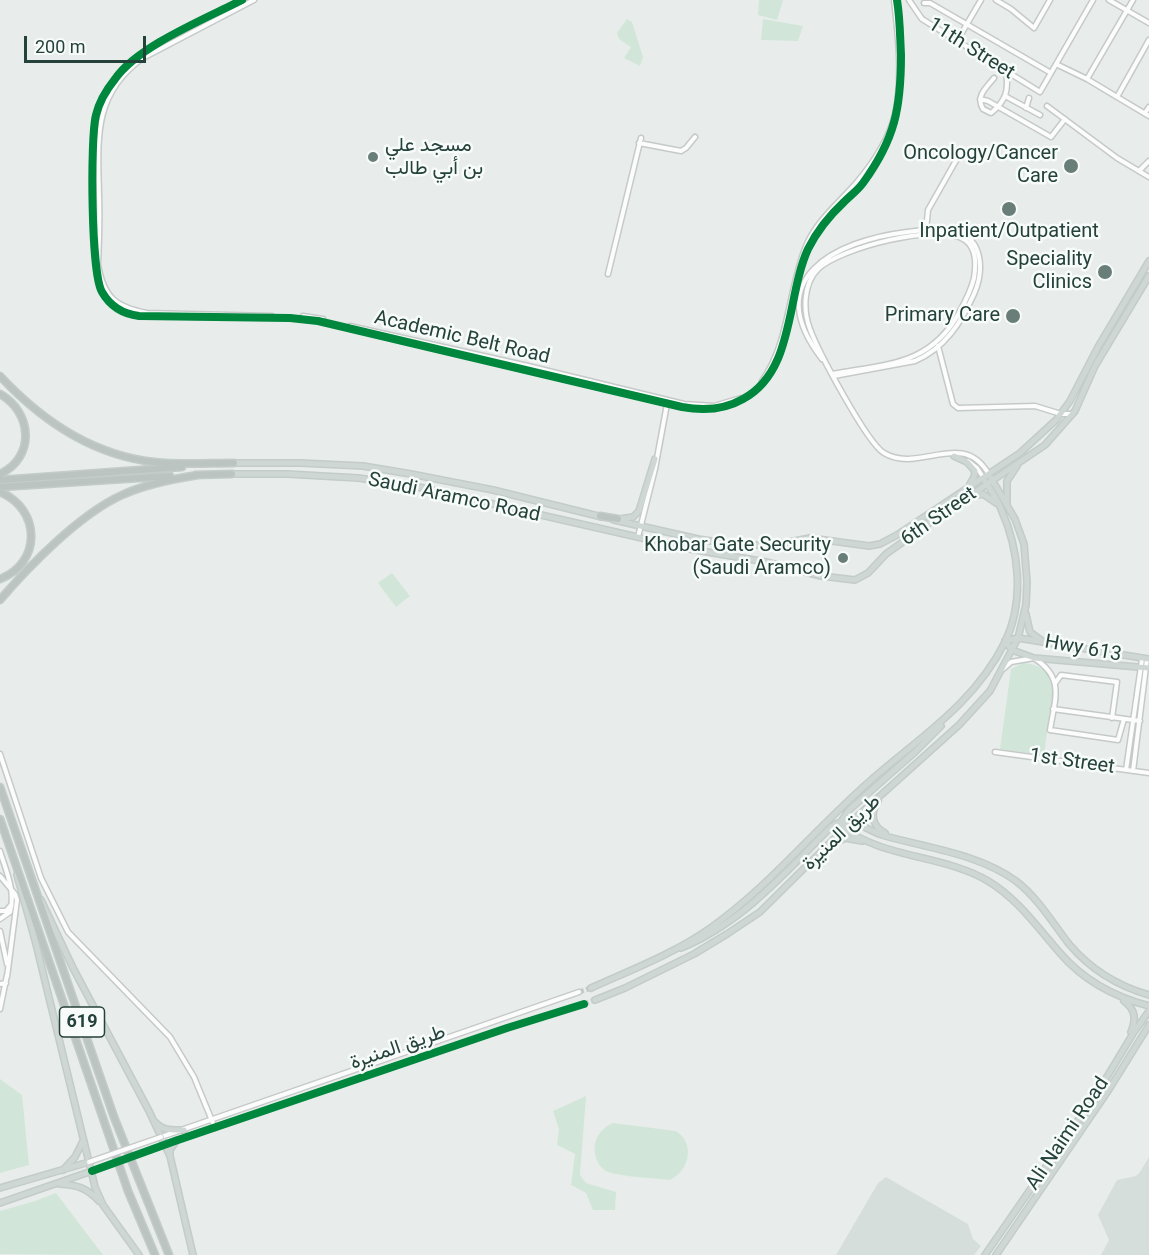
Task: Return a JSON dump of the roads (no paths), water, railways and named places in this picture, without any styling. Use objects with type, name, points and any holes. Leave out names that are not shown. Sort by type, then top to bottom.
[{"type":"highway","points":[[0,376],[41,416],[78,440],[106,452],[156,462],[234,463]]},
{"type":"highway","points":[[0,394],[11,400],[20,411],[25,423],[26,436],[19,458],[0,474]]},
{"type":"highway","points":[[0,480],[234,463]]},
{"type":"highway","points":[[0,487],[232,474]]},
{"type":"highway","points":[[0,600],[47,552],[104,504],[145,486],[198,475]]},
{"type":"highway","points":[[0,492],[9,495],[20,504],[27,516],[32,539],[28,554],[20,566],[0,579]]},
{"type":"highway","points":[[600,516],[618,519]]},
{"type":"highway","name":"619","points":[[0,787],[114,1117],[169,1255]]},
{"type":"highway","name":"619","points":[[0,819],[128,1191],[155,1255]]},
{"type":"main road","name":"6th Street","points":[[640,526],[699,540],[738,545],[774,545],[810,538],[856,546],[880,544],[1020,453],[1061,414],[1149,261]]},
{"type":"main road","points":[[1141,275],[1148,279]]},
{"type":"main road","name":"6th Street","points":[[638,538],[728,557],[766,562],[821,576],[855,580],[862,577],[886,555],[1045,444],[1073,414],[1095,366],[1148,279]]},
{"type":"main road","points":[[954,456],[964,460],[975,471],[973,480],[965,489]]},
{"type":"main road","points":[[1007,503],[1007,481],[1011,472],[1024,458]]},
{"type":"main road","points":[[618,519],[627,519],[639,512],[656,459]]},
{"type":"main road","name":"Saudi Aramco Road","points":[[234,463],[363,466],[494,490],[640,526]]},
{"type":"main road","name":"Saudi Aramco Road","points":[[232,474],[358,478],[414,486],[638,538]]},
{"type":"main road","name":"Hwy 613","points":[[986,475],[989,482],[1007,503],[1024,544],[1027,570],[1026,605],[1018,638]]},
{"type":"main road","name":"طريق المنيرة","points":[[591,988],[667,954],[708,929],[744,902],[776,873],[834,813],[949,715],[977,686],[1005,641],[1014,614],[1018,588],[1014,551],[1000,506],[989,482]]},
{"type":"main road","points":[[958,503],[980,494],[988,496],[1000,506]]},
{"type":"main road","points":[[1026,605],[1026,620],[1030,632],[1045,643]]},
{"type":"main road","name":"Hwy 613","points":[[1005,641],[1018,638],[1146,659]]},
{"type":"main road","name":"طريق المنيرة","points":[[595,1000],[633,984],[727,934],[760,912],[851,822],[958,725],[990,692],[1018,638]]},
{"type":"main road","points":[[1005,641],[1012,650],[1034,658],[1145,668]]},
{"type":"main road","points":[[667,954],[693,943],[737,916],[765,893],[831,827],[842,821],[849,810],[922,746],[949,715]]},
{"type":"main road","points":[[883,793],[873,809],[874,822],[881,831],[895,838]]},
{"type":"main road","points":[[0,819],[27,909],[95,1188],[103,1205]]},
{"type":"main road","points":[[842,821],[975,860],[1008,876],[1034,897],[1069,944],[1085,961],[1107,977],[1137,992],[1149,994]]},
{"type":"main road","points":[[842,821],[844,829],[884,847]]},
{"type":"main road","points":[[820,853],[845,838],[855,839],[954,866],[988,881],[1022,908],[1072,966],[1129,1005],[1135,1015],[1135,1023],[1127,1043]]},
{"type":"main road","points":[[33,880],[73,968],[170,1156]]},
{"type":"main road","points":[[1113,993],[1149,1006]]},
{"type":"main road","name":"Ali Naimi Road","points":[[985,1255],[1099,1090],[1149,1011]]},
{"type":"main road","name":"Ali Naimi Road","points":[[996,1255],[1149,1027]]},
{"type":"main road","points":[[148,1111],[161,1127],[184,1130]]},
{"type":"main road","points":[[63,1170],[75,1157],[84,1140]]},
{"type":"main road","points":[[177,1140],[170,1150],[170,1156],[193,1255]]},
{"type":"main road","points":[[0,1188],[89,1162]]},
{"type":"main road","points":[[0,1203],[92,1171]]},
{"type":"main road","points":[[58,1184],[78,1185],[90,1191],[103,1205],[139,1255]]},
{"type":"street","name":"Academic Belt Road","points":[[242,0],[151,47],[133,59],[113,80],[98,107],[93,140],[96,276],[101,292],[113,306],[126,313],[139,315],[290,318],[318,321],[668,402]]},
{"type":"street","name":"Academic Belt Road","points":[[254,0],[143,58],[125,74],[108,97],[99,124],[97,143],[98,265],[101,283],[118,304],[128,309],[147,313],[312,317],[701,410],[729,406],[752,395],[774,369],[783,345],[801,269],[813,238],[830,216],[863,182],[885,147],[896,120],[901,94],[900,30],[896,0]]},
{"type":"street","name":"11th Street","points":[[909,0],[922,19],[1040,92],[1051,73]]},
{"type":"street","points":[[957,41],[981,0]]},
{"type":"street","points":[[996,0],[1034,28],[1050,0]]},
{"type":"street","points":[[924,3],[930,3],[1051,73],[1093,0]]},
{"type":"street","points":[[1109,0],[1149,23]]},
{"type":"street","points":[[1087,79],[1133,0]]},
{"type":"street","points":[[1117,97],[1149,40]]},
{"type":"street","points":[[1056,64],[1147,114],[1149,107]]},
{"type":"street","points":[[994,78],[980,99],[983,109],[991,113],[999,108],[1005,96],[1008,87],[1006,72]]},
{"type":"street","points":[[1005,96],[1040,115]]},
{"type":"street","points":[[1026,108],[1029,98]]},
{"type":"street","points":[[980,99],[1051,137],[1065,119]]},
{"type":"street","points":[[1047,106],[1117,158],[1149,177]]},
{"type":"street","points":[[639,143],[681,151],[695,137]]},
{"type":"street","points":[[608,274],[641,138]]},
{"type":"street","points":[[927,232],[928,210],[962,150]]},
{"type":"street","points":[[1139,171],[1149,161]]},
{"type":"street","points":[[833,375],[908,363],[927,355],[955,329],[974,295],[981,261],[974,243],[961,233],[949,230],[872,239],[833,255],[813,268],[806,278],[801,290],[800,305],[803,327],[812,346],[833,375],[873,443],[883,453],[904,458],[958,452],[968,454],[978,460],[986,475]]},
{"type":"street","points":[[826,364],[807,319],[807,291],[814,274],[826,263],[864,246],[927,232]]},
{"type":"street","points":[[937,345],[953,404],[957,408],[1035,406],[1061,414],[1073,414]]},
{"type":"street","points":[[638,538],[668,402]]},
{"type":"street","points":[[944,455],[972,463],[986,475]]},
{"type":"street","points":[[1001,671],[1011,663],[1034,658],[1052,673],[1056,682]]},
{"type":"street","points":[[1132,771],[1146,659]]},
{"type":"street","points":[[1126,770],[1133,720],[1145,668]]},
{"type":"street","points":[[1112,718],[1117,682],[1061,675],[1056,682],[1050,730],[1118,740],[1124,719]]},
{"type":"street","points":[[1053,709],[1140,721]]},
{"type":"street","name":"1st Street","points":[[995,752],[1149,773]]},
{"type":"street","points":[[0,753],[42,878],[68,932],[170,1036],[194,1077],[215,1128]]},
{"type":"street","points":[[0,852],[17,900],[7,977],[0,1009]]},
{"type":"street","points":[[0,876],[12,890],[10,912],[0,919]]},
{"type":"street","points":[[0,911],[6,911],[12,904]]},
{"type":"street","points":[[0,931],[7,960],[7,977]]},
{"type":"street","points":[[0,984],[6,983]]},
{"type":"street","name":"طريق المنيرة","points":[[89,1162],[579,992]]},
{"type":"street","name":"طريق المنيرة","points":[[92,1171],[177,1140],[584,1004]]},
{"type":"tunnel","points":[[579,992],[591,988]]},
{"type":"tunnel","points":[[584,1004],[595,1000]]},
{"type":"place","name":"مسجد علي بن أبي طالب","points":[[373,157]]},
{"type":"place","name":"Oncology/Cancer Care","points":[[1071,166]]},
{"type":"place","name":"Inpatient/Outpatient","points":[[1009,209]]},
{"type":"place","name":"Speciality Clinics","points":[[1105,272]]},
{"type":"place","name":"Primary Care","points":[[1013,316]]},
{"type":"place","name":"Khobar Gate Security (Saudi Aramco)","points":[[843,558]]}]
